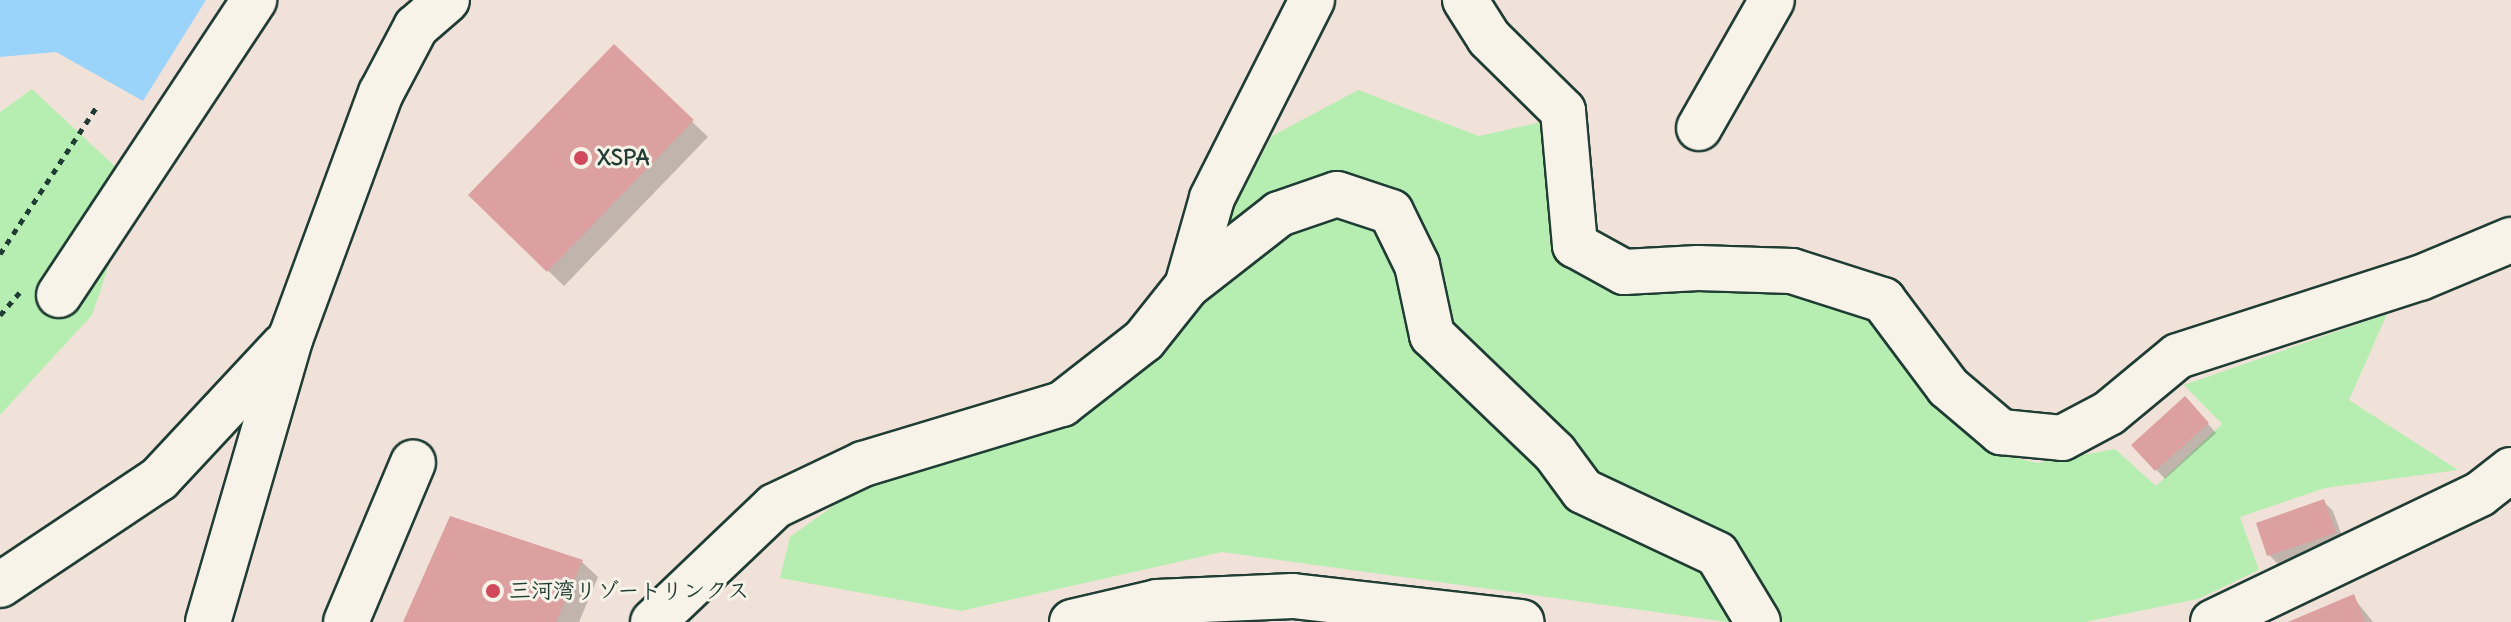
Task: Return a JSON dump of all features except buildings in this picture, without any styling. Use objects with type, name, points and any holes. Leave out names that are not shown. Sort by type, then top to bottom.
[{"type":"street","points":[[59,295],[254,0]]},
{"type":"street","points":[[208,622],[291,337],[381,93],[416,27],[447,0]]},
{"type":"street","points":[[1187,286],[1212,198],[1312,0]]},
{"type":"street","points":[[1465,0],[1489,38],[1563,111],[1575,245],[1624,272],[1698,268],[1792,271],[1883,300],[1948,387],[2001,432],[2062,438],[2109,413],[2178,356],[2420,278],[2511,240]]},
{"type":"street","points":[[1699,128],[1772,0]]},
{"type":"street","points":[[653,622],[775,506],[863,464],[1062,404],[1144,340],[1187,286],[1279,214],[1337,194],[1391,212],[1417,265],[1432,335],[1555,453],[1583,491],[1717,554],[1758,622]]},
{"type":"street","points":[[0,585],[159,479],[291,337]]},
{"type":"street","points":[[346,622],[413,463]]},
{"type":"street","points":[[2213,622],[2480,494],[2511,470]]},
{"type":"street","points":[[1072,622],[1157,602],[1293,596],[1522,622]]},
{"type":"path","points":[[0,254],[98,105]]},
{"type":"green space","points":[[32,89],[136,186],[92,315],[0,415],[0,112]]},
{"type":"green space","points":[[1358,90],[1479,136],[1542,122],[1561,255],[1788,290],[1877,318],[1937,406],[1987,450],[2037,463],[2115,449],[2156,486],[2222,424],[2184,385],[2387,314],[2349,400],[2458,470],[2325,488],[2240,517],[2259,570],[2198,599],[2085,622],[1728,622],[1222,552],[961,611],[780,578],[790,537],[875,476],[1071,425],[1156,350],[1272,136]]},
{"type":"water","points":[[0,0],[206,0],[143,101],[56,52],[0,57]]},
{"type":"place","name":"XSPA","points":[[581,158]]},
{"type":"place","name":"三河湾リゾートリンクス","points":[[493,591]]}]
